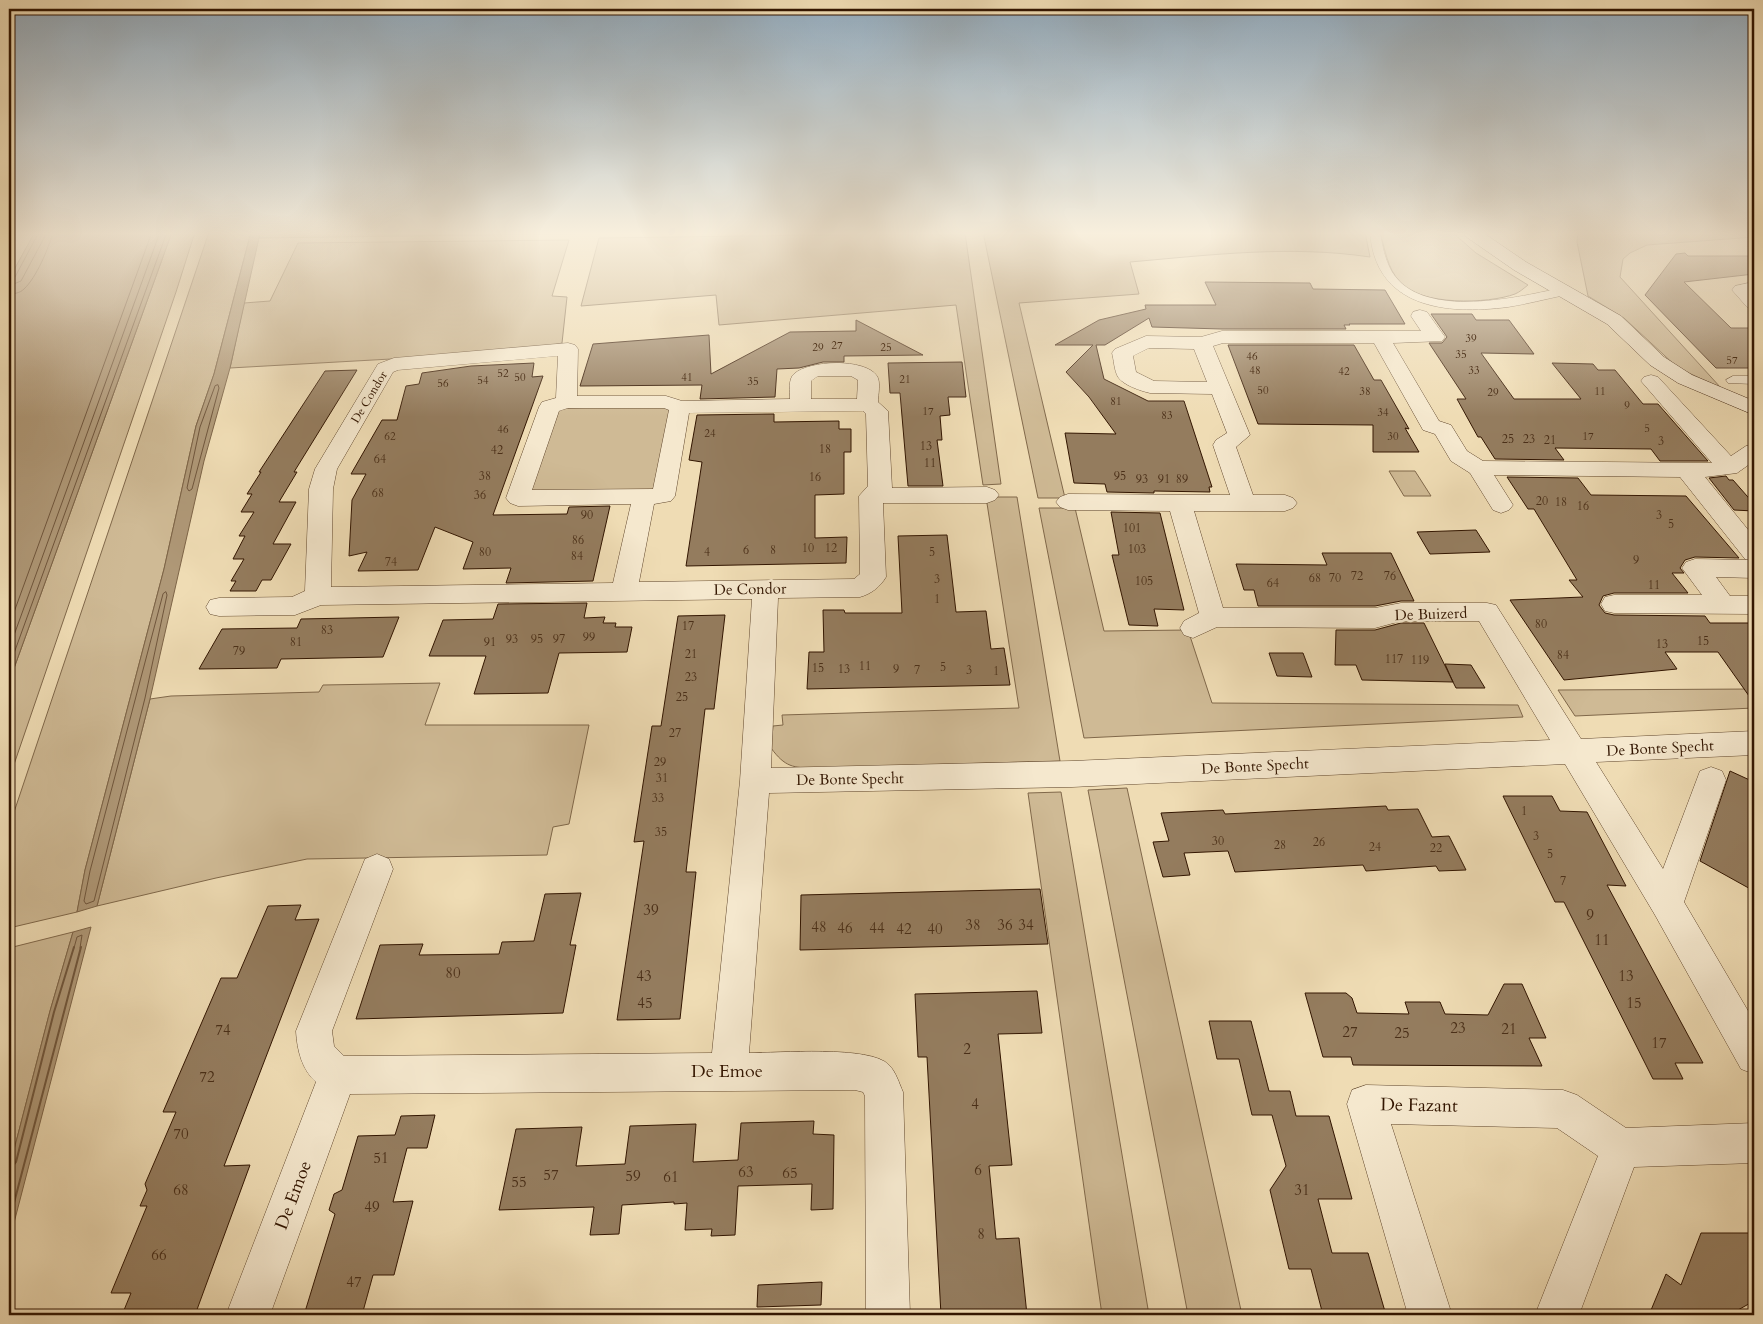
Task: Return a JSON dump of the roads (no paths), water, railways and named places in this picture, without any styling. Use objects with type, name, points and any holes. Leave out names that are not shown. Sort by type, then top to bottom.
[{"type":"street","points":[[1570,294],[1614,320],[1657,361],[1685,379],[1754,409]]},
{"type":"street","points":[[1745,294],[1754,303]]},
{"type":"street","points":[[1221,388],[1150,387],[1127,375],[1122,353],[1146,342],[1202,343],[1222,337],[1435,337],[1420,316]]},
{"type":"street","points":[[1380,337],[1431,424],[1443,430],[1458,456],[1478,468],[1501,505]]},
{"type":"street","points":[[1202,343],[1239,435],[1224,445],[1244,504]]},
{"type":"street","name":"De Condor","points":[[318,596],[321,489],[326,469],[385,368],[394,364],[568,350],[566,402]]},
{"type":"street","points":[[800,406],[801,378],[814,370],[854,370],[868,378],[867,406]]},
{"type":"street","points":[[1651,381],[1729,468]]},
{"type":"street","points":[[680,407],[663,496],[518,498],[550,407],[566,402],[666,402],[680,407],[867,406],[877,411],[880,489],[871,496]]},
{"type":"street","points":[[1478,468],[1688,470],[1729,468],[1752,455]]},
{"type":"street","points":[[1688,470],[1754,553]]},
{"type":"street","points":[[871,496],[987,495]]},
{"type":"street","points":[[624,591],[644,496]]},
{"type":"street","points":[[871,496],[874,604]]},
{"type":"street","points":[[1068,502],[1284,504]]},
{"type":"street","name":"De Buizerd","points":[[1180,503],[1203,623],[1375,618],[1401,612],[1487,612],[1571,752]]},
{"type":"street","points":[[1723,605],[1695,568],[1754,569]]},
{"type":"street","name":"De Condor","points":[[219,607],[295,606],[318,596],[860,588],[873,577]]},
{"type":"street","points":[[729,1071],[756,781],[766,589]]},
{"type":"street","points":[[1614,604],[1754,605]]},
{"type":"street","name":"De Bonte Specht","points":[[756,781],[1072,774],[1754,743]]},
{"type":"street","points":[[1571,752],[1667,904],[1754,1056]]},
{"type":"street","points":[[1667,904],[1712,780]]},
{"type":"street","points":[[338,1075],[322,1064],[315,1044],[314,1031],[377,869]]},
{"type":"street","name":"De Emoe","points":[[248,1315],[338,1075],[855,1071],[875,1077],[884,1092],[888,1315]]},
{"type":"street","name":"De Fazant","points":[[1430,1315],[1366,1104],[1563,1108],[1620,1148]]},
{"type":"street","points":[[1557,1315],[1620,1148],[1754,1143]]},
{"type":"lane","points":[[1409,294],[1438,302],[1471,305],[1503,304],[1552,294]]},
{"type":"lane","points":[[1733,380],[1754,380]]},
{"type":"water","points":[[9,294],[150,294],[9,682]]},
{"type":"water","points":[[235,294],[247,294],[230,368],[204,461],[150,699],[97,906],[77,912],[85,870],[164,569],[196,426],[214,374]]},
{"type":"water","points":[[91,927],[9,1242],[9,1169],[50,1011],[73,932]]}]
